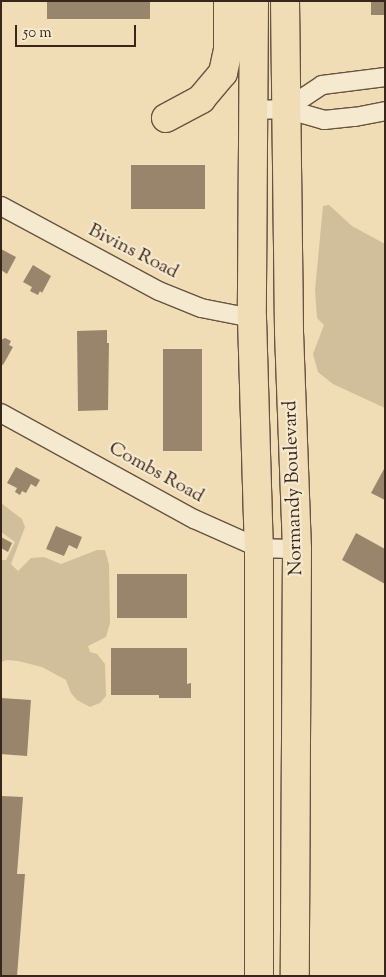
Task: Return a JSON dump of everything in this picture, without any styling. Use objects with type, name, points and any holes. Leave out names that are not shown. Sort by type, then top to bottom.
[{"type":"main road","points":[[166,118],[201,99],[223,73],[228,49],[228,1]]},
{"type":"main road","name":"Normandy Boulevard","points":[[254,1],[255,110],[252,318],[259,548],[259,976]]},
{"type":"main road","name":"Normandy Boulevard","points":[[285,1],[289,332],[297,549],[295,976]]},
{"type":"street","points":[[286,109],[322,85],[385,77]]},
{"type":"street","points":[[255,110],[286,109],[324,120],[355,117],[385,111]]},
{"type":"street","name":"Bivins Road","points":[[1,206],[160,292],[201,308],[252,318]]},
{"type":"street","name":"Combs Road","points":[[1,413],[194,519],[259,548],[297,549]]},
{"type":"shaded area","points":[[329,205],[352,226],[385,244],[385,408],[333,384],[318,372],[313,354],[324,325],[317,318],[315,290],[323,206]]},
{"type":"shaded area","points":[[1,503],[22,519],[25,527],[11,564],[18,571],[31,558],[44,557],[61,564],[97,550],[105,550],[109,565],[110,623],[106,637],[88,646],[90,652],[97,654],[105,664],[106,696],[100,703],[90,707],[77,700],[71,693],[66,680],[42,667],[18,661],[7,660],[1,662],[1,560],[6,560],[15,542],[1,532]]},
{"type":"building","points":[[47,1],[150,1],[150,19],[47,19]]},
{"type":"building","points":[[371,1],[385,1],[385,15],[371,15]]},
{"type":"building","points":[[131,165],[205,165],[205,209],[131,209]]},
{"type":"building","points":[[1,249],[16,257],[7,274],[1,270]]},
{"type":"building","points":[[33,265],[51,276],[42,293],[40,291],[38,295],[30,291],[32,287],[23,282]]},
{"type":"building","points":[[107,330],[107,343],[109,343],[108,410],[78,411],[77,331]]},
{"type":"building","points":[[5,338],[11,341],[9,345],[13,347],[3,365],[1,364],[1,340]]},
{"type":"building","points":[[163,349],[202,349],[202,451],[163,451]]},
{"type":"building","points":[[16,467],[40,480],[36,487],[31,484],[26,493],[22,491],[20,495],[15,492],[17,488],[7,483]]},
{"type":"building","points":[[385,467],[385,500],[371,493]]},
{"type":"building","points":[[56,526],[82,537],[77,549],[69,545],[64,556],[46,549]]},
{"type":"building","points":[[356,533],[385,549],[385,584],[342,560]]},
{"type":"building","points":[[1,537],[12,543],[8,552],[1,548]]},
{"type":"building","points":[[117,574],[187,574],[187,618],[117,618]]},
{"type":"building","points":[[111,648],[187,648],[187,684],[191,683],[191,698],[159,698],[159,695],[111,695]]},
{"type":"building","points":[[1,698],[31,700],[27,756],[1,754]]},
{"type":"building","points":[[1,796],[23,797],[17,874],[25,874],[17,976],[1,976]]}]
